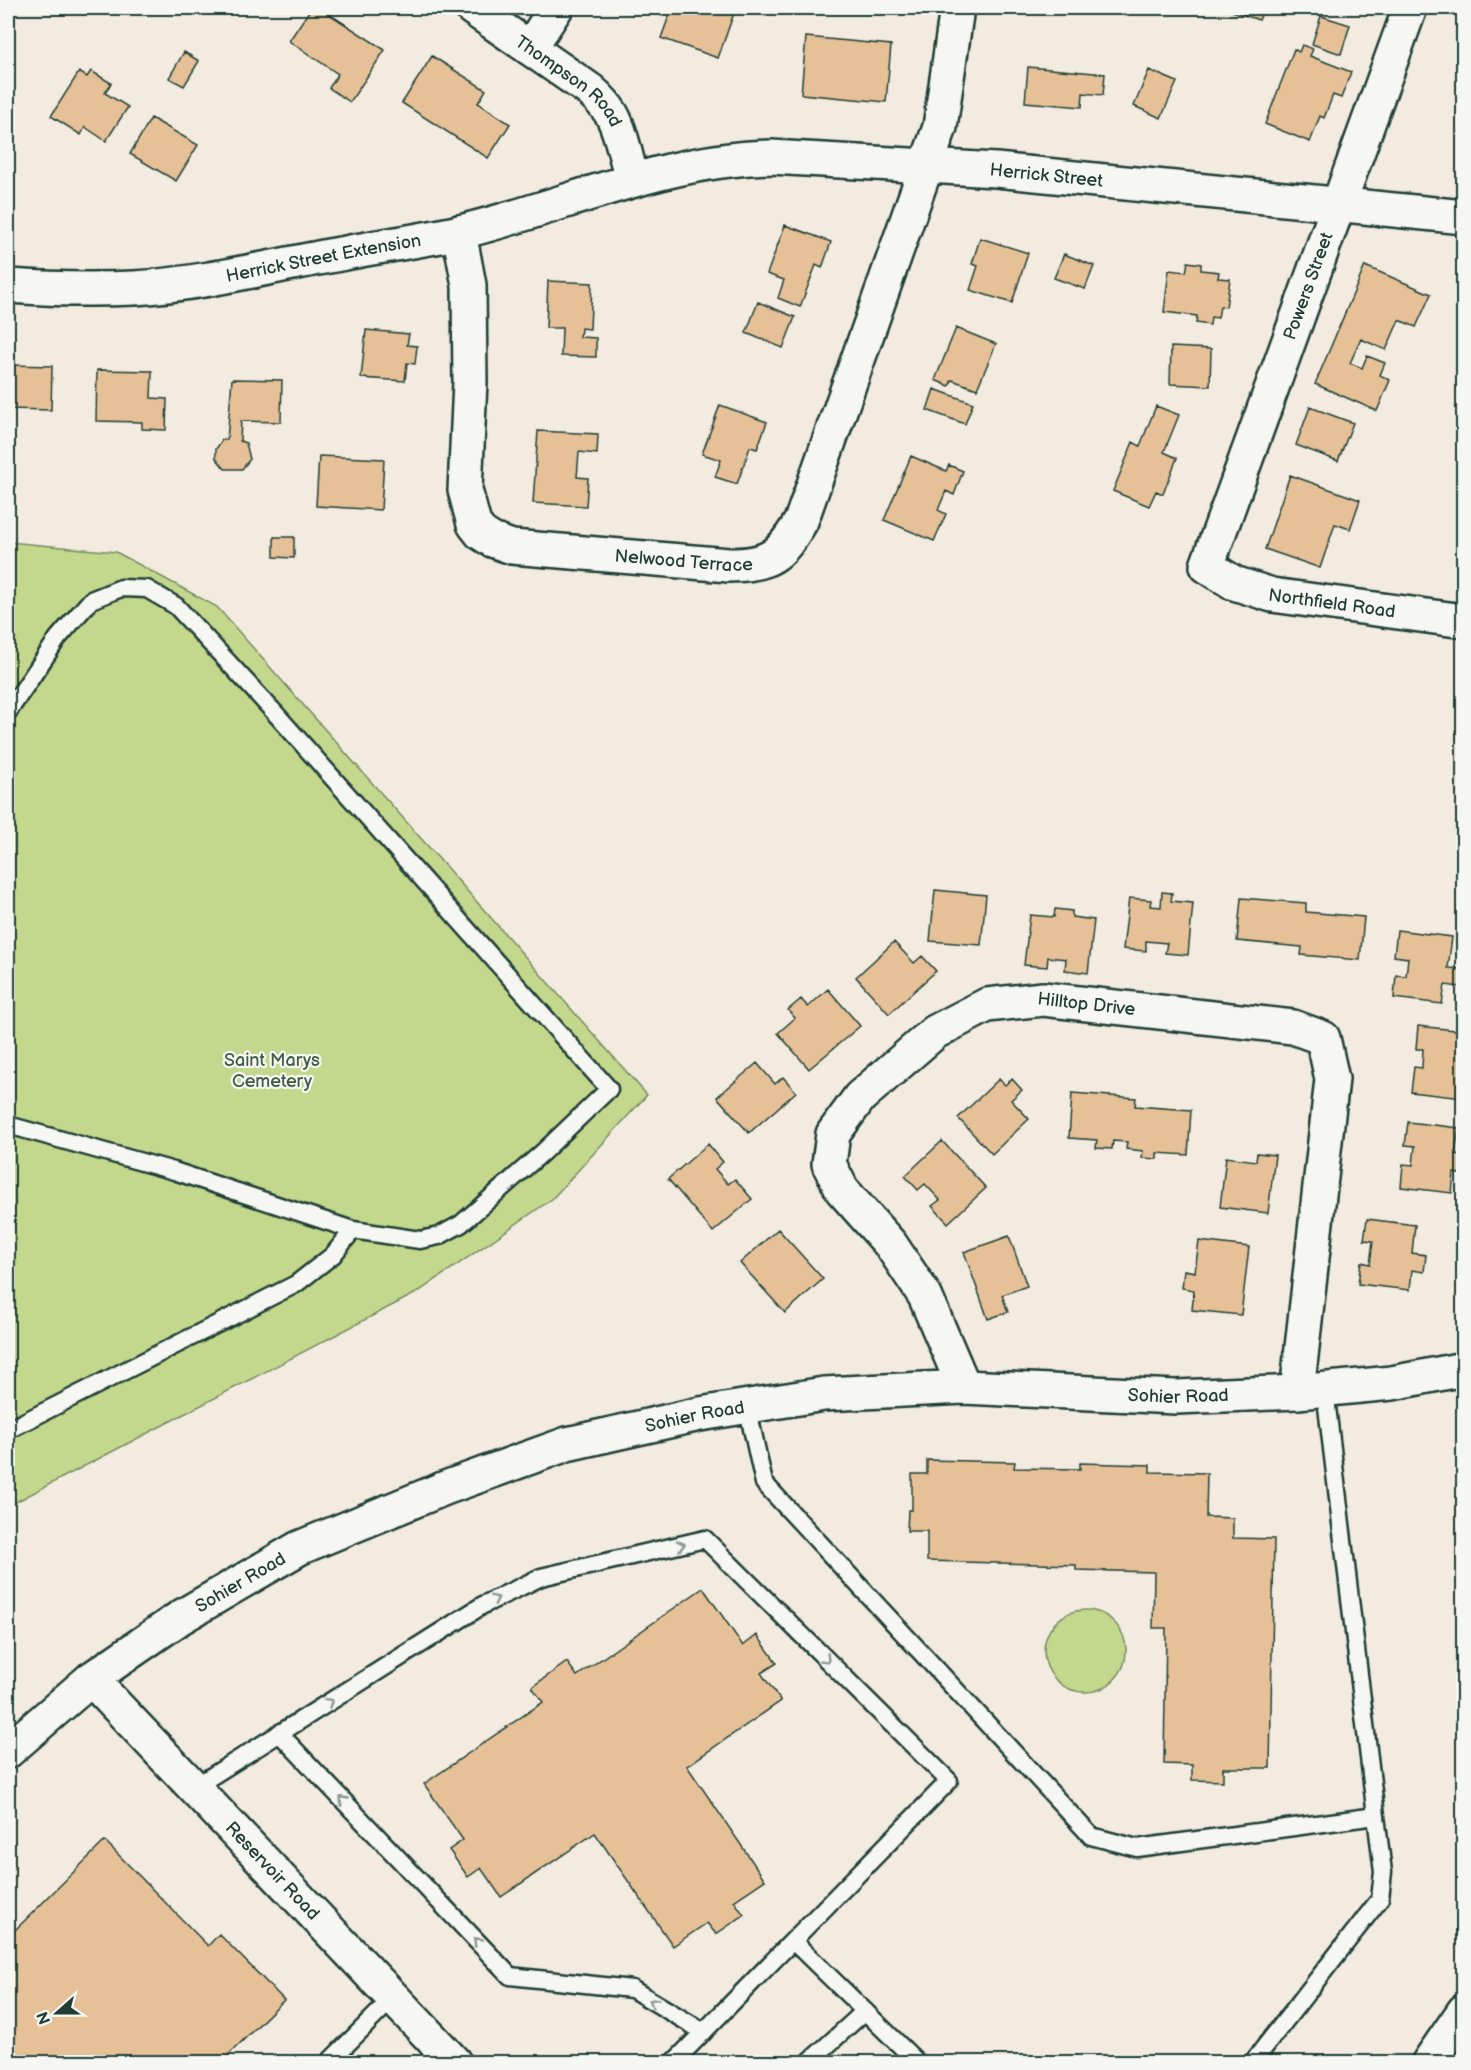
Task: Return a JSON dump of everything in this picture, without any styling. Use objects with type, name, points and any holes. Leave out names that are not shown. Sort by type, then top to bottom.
[{"type":"street","name":"Thompson Road","points":[[472,8],[590,90],[604,104],[616,126],[632,179]]},
{"type":"street","points":[[530,48],[556,8]]},
{"type":"street","name":"Nelwood Terrace","points":[[459,232],[469,285],[470,382],[465,490],[474,524],[481,533],[492,540],[512,547],[729,565],[748,565],[775,555],[788,541],[801,521],[940,127],[957,8]]},
{"type":"street","name":"Powers Street","points":[[1207,566],[1410,8]]},
{"type":"street","name":"Herrick Street","points":[[632,179],[739,157],[771,156],[996,170],[1464,217]]},
{"type":"street","name":"Herrick Street Extension","points":[[8,286],[62,289],[147,286],[215,277],[459,232],[554,205],[632,179]]},
{"type":"street","name":"Northfield Road","points":[[1207,566],[1234,583],[1272,595],[1464,621]]},
{"type":"street","name":"Hilltop Drive","points":[[964,1387],[925,1296],[891,1245],[842,1190],[829,1164],[832,1134],[860,1098],[935,1032],[987,1005],[1043,999],[1293,1027],[1323,1038],[1332,1080],[1311,1391]]},
{"type":"street","name":"Sohier Road","points":[[8,1751],[91,1679],[181,1617],[309,1544],[445,1488],[567,1444],[700,1413],[824,1394],[964,1387],[1176,1397],[1311,1391],[1392,1383],[1464,1369]]},
{"type":"street","name":"Reservoir Road","points":[[91,1679],[454,2062]]},
{"type":"street","points":[[1430,2062],[1464,2012]]},
{"type":"lane","points":[[8,712],[58,638],[92,600],[121,588],[147,589],[176,606],[275,713],[609,1089],[543,1152],[461,1224],[439,1236],[420,1240],[353,1230],[174,1171],[8,1125]]},
{"type":"lane","points":[[8,1430],[296,1284],[333,1255],[353,1230]]},
{"type":"lane","points":[[1253,2062],[1380,1899],[1383,1872],[1311,1391]]},
{"type":"lane","points":[[747,1406],[764,1483],[1091,1836],[1137,1848],[1376,1816]]},
{"type":"lane","points":[[193,1788],[483,1605],[542,1576],[705,1539],[949,1781],[674,2062]]},
{"type":"lane","points":[[279,1733],[510,1976],[632,1989],[704,2032]]},
{"type":"lane","points":[[793,1941],[917,2062]]},
{"type":"lane","points":[[329,2062],[393,1998]]},
{"type":"lane","points":[[810,2062],[865,2011]]},
{"type":"green space","name":"Saint Marys Cemetery","points":[[8,542],[116,552],[217,607],[647,1095],[552,1199],[418,1292],[8,1506]]},
{"type":"green space","points":[[1085,1610],[1101,1613],[1114,1622],[1123,1635],[1126,1651],[1123,1667],[1114,1680],[1101,1689],[1085,1692],[1069,1689],[1056,1680],[1047,1667],[1044,1651],[1047,1635],[1056,1622],[1069,1613]]},
{"type":"building","points":[[311,8],[320,8],[385,50],[350,102],[329,88],[338,74],[289,41]]},
{"type":"building","points":[[672,8],[717,8],[734,13],[718,58],[661,38]]},
{"type":"building","points":[[1223,8],[1264,8],[1259,20]]},
{"type":"building","points":[[1321,16],[1350,25],[1341,54],[1312,44]]},
{"type":"building","points":[[806,37],[891,45],[886,102],[801,94]]},
{"type":"building","points":[[1302,45],[1313,49],[1310,56],[1351,72],[1341,98],[1333,95],[1324,118],[1320,116],[1310,142],[1265,124],[1294,49],[1299,52]]},
{"type":"building","points":[[184,52],[199,61],[184,86],[169,78]]},
{"type":"building","points":[[432,56],[486,90],[478,103],[510,124],[488,158],[402,103]]},
{"type":"building","points":[[1028,67],[1105,74],[1103,95],[1083,93],[1082,107],[1025,102]]},
{"type":"building","points":[[1149,70],[1177,82],[1161,118],[1134,106]]},
{"type":"building","points":[[91,71],[111,83],[105,93],[128,107],[106,141],[85,127],[81,135],[51,116],[79,72],[87,77]]},
{"type":"building","points":[[151,118],[198,145],[176,181],[130,154]]},
{"type":"building","points":[[785,225],[831,242],[822,268],[816,265],[800,307],[778,298],[784,280],[767,274]]},
{"type":"building","points":[[980,238],[1028,253],[1012,303],[970,290],[978,266],[972,264]]},
{"type":"building","points":[[1064,254],[1094,266],[1085,289],[1054,278]]},
{"type":"building","points":[[1188,262],[1201,264],[1201,270],[1219,272],[1218,278],[1230,279],[1226,307],[1220,306],[1218,318],[1211,317],[1210,325],[1196,323],[1197,316],[1164,312],[1169,270],[1186,272]]},
{"type":"building","points":[[1365,266],[1431,294],[1416,327],[1399,320],[1386,350],[1361,339],[1350,363],[1362,368],[1367,356],[1385,363],[1380,375],[1390,380],[1377,411],[1315,384]]},
{"type":"building","points":[[548,281],[592,283],[590,329],[581,328],[580,337],[596,338],[596,357],[561,356],[562,328],[546,328]]},
{"type":"building","points":[[758,302],[795,317],[783,348],[746,333]]},
{"type":"building","points":[[956,328],[996,344],[977,389],[952,380],[949,386],[935,380]]},
{"type":"building","points":[[366,330],[409,334],[407,345],[417,346],[415,364],[407,363],[405,381],[361,378]]},
{"type":"building","points":[[1171,347],[1211,349],[1210,386],[1170,384]]},
{"type":"building","points":[[8,365],[52,366],[51,410],[8,409]]},
{"type":"building","points":[[97,370],[152,371],[151,398],[167,399],[166,430],[142,429],[142,422],[96,421]]},
{"type":"building","points":[[232,379],[282,380],[281,422],[241,421],[240,441],[246,443],[250,459],[242,469],[225,469],[216,458],[216,449],[222,440],[227,440]]},
{"type":"building","points":[[934,389],[973,403],[965,424],[927,410]]},
{"type":"building","points":[[720,405],[767,422],[757,449],[750,447],[737,484],[715,477],[721,460],[702,454]]},
{"type":"building","points":[[1156,406],[1179,415],[1164,452],[1177,458],[1163,494],[1156,491],[1149,506],[1113,491],[1133,442],[1140,446]]},
{"type":"building","points":[[1310,407],[1353,423],[1338,461],[1296,445]]},
{"type":"building","points":[[538,431],[598,434],[597,454],[579,452],[577,477],[588,478],[586,506],[533,503]]},
{"type":"building","points":[[319,456],[384,459],[381,510],[316,506]]},
{"type":"building","points":[[911,456],[946,471],[949,465],[963,471],[954,495],[946,491],[938,510],[946,514],[934,541],[884,520]]},
{"type":"building","points":[[1290,475],[1360,500],[1350,529],[1335,524],[1320,568],[1265,549]]},
{"type":"building","points":[[274,537],[294,537],[294,558],[274,557]]},
{"type":"building","points":[[935,890],[986,895],[981,945],[930,941]]},
{"type":"building","points":[[1162,892],[1172,893],[1171,901],[1193,903],[1188,955],[1165,953],[1167,943],[1146,941],[1146,951],[1123,949],[1129,898],[1151,900],[1150,906],[1161,907]]},
{"type":"building","points":[[1241,898],[1306,903],[1306,912],[1364,917],[1360,960],[1301,955],[1302,947],[1237,941]]},
{"type":"building","points":[[1055,909],[1072,911],[1072,917],[1094,920],[1088,973],[1065,970],[1066,959],[1048,957],[1047,967],[1024,965],[1030,915],[1054,917]]},
{"type":"building","points":[[1397,930],[1452,937],[1448,968],[1462,969],[1461,987],[1445,985],[1442,1004],[1394,998],[1396,975],[1406,976],[1408,958],[1394,956]]},
{"type":"building","points":[[894,942],[914,963],[922,956],[936,971],[889,1014],[856,977]]},
{"type":"building","points":[[828,989],[860,1026],[809,1069],[778,1033],[795,1018],[788,1010],[801,999],[808,1007]]},
{"type":"building","points":[[1418,1026],[1464,1031],[1463,1098],[1411,1092],[1414,1067],[1422,1068],[1423,1049],[1416,1049]]},
{"type":"building","points":[[757,1063],[775,1084],[783,1077],[796,1092],[749,1133],[717,1097]]},
{"type":"building","points":[[999,1079],[1005,1085],[1012,1079],[1022,1090],[1011,1100],[1029,1119],[992,1154],[958,1118]]},
{"type":"building","points":[[1072,1093],[1136,1098],[1135,1106],[1191,1110],[1188,1155],[1157,1153],[1157,1159],[1142,1158],[1143,1151],[1126,1149],[1127,1142],[1113,1141],[1112,1149],[1096,1148],[1097,1140],[1069,1138]]},
{"type":"building","points":[[1408,1122],[1459,1128],[1455,1154],[1464,1155],[1464,1175],[1454,1173],[1452,1193],[1401,1187],[1403,1164],[1413,1165],[1415,1146],[1405,1145]]},
{"type":"building","points":[[942,1141],[986,1188],[948,1223],[932,1206],[940,1200],[925,1184],[918,1190],[905,1176]]},
{"type":"building","points":[[708,1144],[723,1162],[715,1169],[728,1184],[735,1179],[752,1199],[713,1232],[668,1179]]},
{"type":"building","points":[[1257,1153],[1275,1155],[1268,1213],[1220,1207],[1226,1157],[1256,1161]]},
{"type":"building","points":[[1367,1219],[1415,1225],[1412,1253],[1426,1255],[1424,1272],[1412,1270],[1410,1290],[1358,1284],[1361,1262],[1370,1264],[1373,1241],[1364,1240]]},
{"type":"building","points":[[778,1229],[823,1279],[785,1313],[740,1263]]},
{"type":"building","points":[[1009,1236],[1027,1286],[1002,1295],[1008,1312],[988,1319],[964,1252]]},
{"type":"building","points":[[1199,1241],[1249,1247],[1241,1315],[1192,1310],[1194,1290],[1182,1288],[1184,1270],[1195,1272]]},
{"type":"building","points":[[927,1460],[1015,1462],[1014,1468],[1080,1469],[1080,1463],[1150,1465],[1150,1472],[1207,1473],[1206,1517],[1233,1518],[1233,1538],[1274,1539],[1270,1768],[1223,1768],[1223,1781],[1192,1780],[1192,1765],[1164,1764],[1166,1628],[1153,1628],[1154,1572],[1076,1570],[1076,1565],[927,1561],[927,1531],[907,1531],[908,1510],[912,1510],[912,1474],[927,1474]]},
{"type":"building","points":[[703,1588],[743,1646],[757,1635],[777,1663],[761,1673],[781,1701],[687,1766],[765,1880],[734,1901],[744,1915],[716,1934],[707,1923],[673,1946],[595,1833],[501,1897],[481,1868],[468,1877],[449,1850],[463,1840],[424,1784],[543,1702],[532,1687],[567,1662],[577,1676]]},
{"type":"building","points":[[105,1841],[208,1946],[219,1934],[284,2000],[221,2062],[8,2062],[8,1937]]}]
